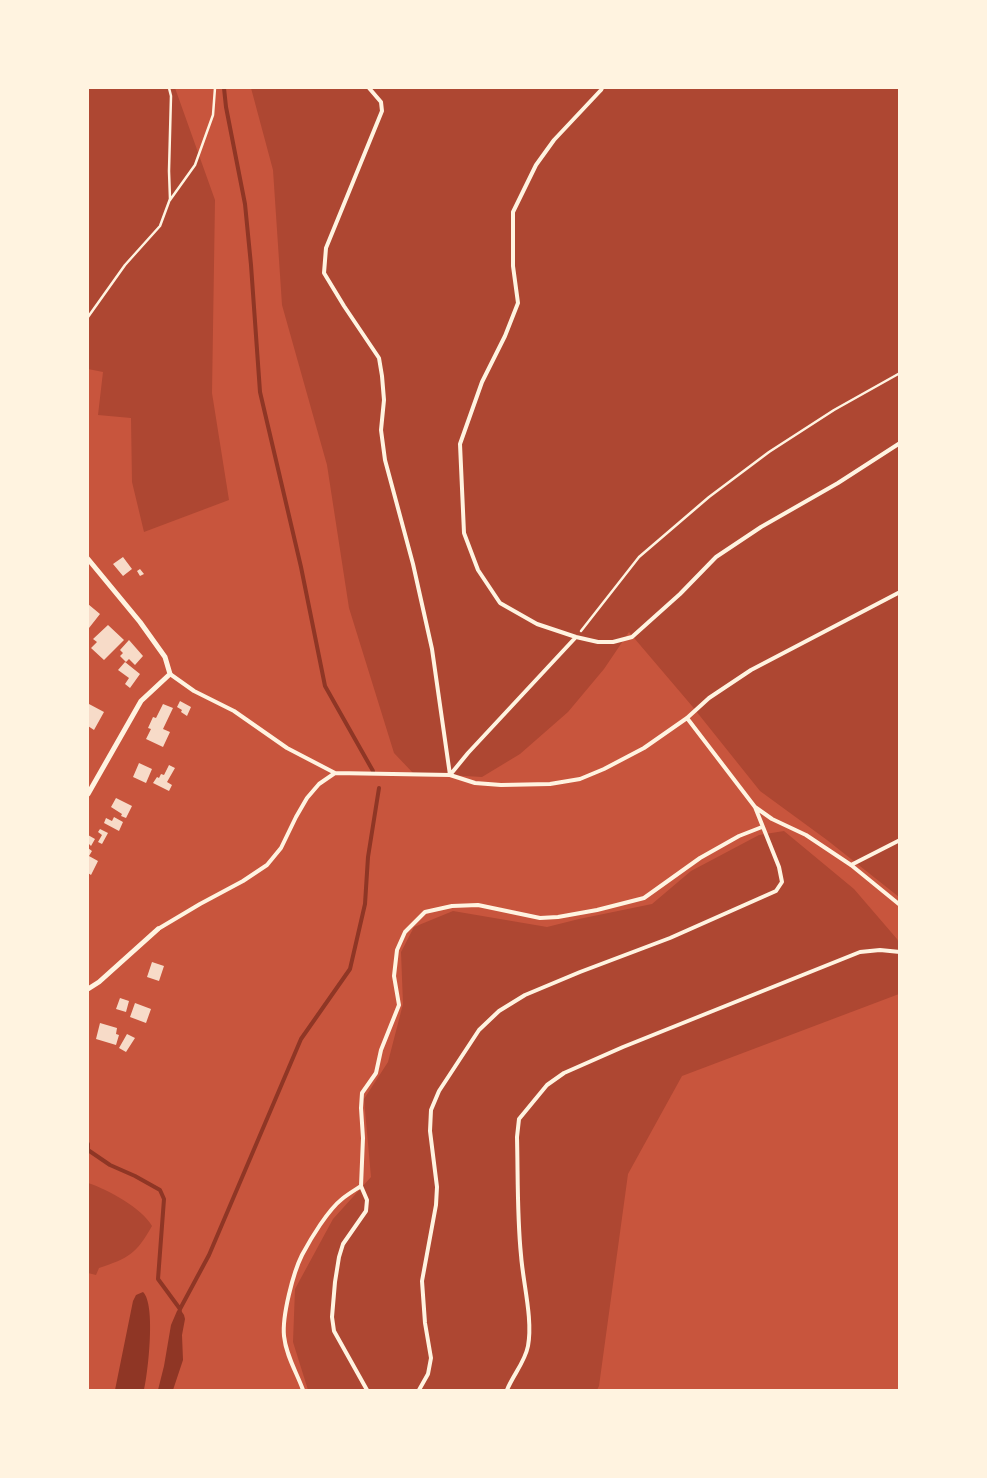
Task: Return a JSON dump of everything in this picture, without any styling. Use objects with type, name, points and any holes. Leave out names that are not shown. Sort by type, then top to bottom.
[{"type":"street","points":[[88,559],[165,656],[170,674],[141,701],[88,794]]},
{"type":"street","points":[[88,989],[99,982],[158,929]]},
{"type":"lane","points":[[369,88],[381,102],[382,111],[326,248],[324,274],[379,358],[384,400],[381,430],[385,460],[413,564],[432,649],[450,775]]},
{"type":"lane","points":[[602,88],[554,140],[536,165],[513,212],[513,266],[518,304],[505,336],[482,382],[460,444],[464,533],[478,570],[500,602],[537,624],[576,637],[598,642],[613,642],[632,636],[680,594],[716,557],[900,443]]},
{"type":"lane","points":[[170,674],[194,691],[234,712],[287,748],[335,773],[450,775],[475,783],[501,785],[550,784],[580,779],[644,748],[687,718],[709,698],[751,670],[900,592]]},
{"type":"lane","points":[[450,775],[468,752],[576,637]]},
{"type":"lane","points":[[687,718],[755,807],[772,819],[806,835],[852,865],[900,906]]},
{"type":"lane","points":[[158,929],[200,904],[243,882],[267,865],[281,848],[307,798],[319,784],[335,773]]},
{"type":"lane","points":[[419,1390],[428,1374],[431,1358],[425,1323],[422,1281],[436,1205],[437,1187],[430,1130],[431,1110],[439,1091],[479,1030],[499,1011],[525,995],[670,938],[776,892],[782,882],[779,867],[755,807]]},
{"type":"lane","points":[[368,1390],[334,1331],[332,1317],[335,1282],[343,1244],[366,1211],[368,1200],[361,1186],[362,1093],[376,1073],[380,1050],[399,1005],[394,976],[397,950],[405,932],[425,912],[452,906],[478,905],[549,918],[597,910],[644,898],[700,858],[738,836],[762,827]]},
{"type":"lane","points":[[852,865],[900,840]]},
{"type":"lane","points":[[507,1390],[528,1348],[530,1333],[520,1252],[517,1137],[519,1119],[546,1085],[564,1073],[623,1047],[860,952],[880,950],[900,952]]},
{"type":"lane","points":[[303,1390],[291,1361],[284,1337],[285,1317],[292,1284],[302,1256],[327,1215],[342,1199],[361,1186]]},
{"type":"path","points":[[88,317],[125,265],[160,226],[169,202],[171,96],[169,88]]},
{"type":"path","points":[[169,202],[194,165],[213,115],[215,88]]},
{"type":"path","points":[[576,637],[639,557],[709,497],[769,452],[826,415],[900,373]]},
{"type":"shaded area","points":[[88,88],[175,88],[215,200],[212,393],[229,500],[144,532],[132,482],[131,418],[98,415],[103,372],[88,369]]},
{"type":"shaded area","points":[[251,88],[899,88],[899,897],[827,840],[760,791],[692,706],[629,632],[604,669],[568,712],[520,754],[482,777],[413,773],[394,753],[349,608],[327,465],[282,305],[273,170]]},
{"type":"shaded area","points":[[784,831],[854,889],[897,939],[900,945],[899,994],[682,1076],[628,1174],[597,1390],[308,1390],[293,1342],[295,1289],[333,1219],[371,1177],[364,1099],[388,1062],[403,1004],[401,952],[414,927],[453,911],[547,927],[652,904],[691,871],[759,835]]},
{"type":"shaded area","points":[[88,1183],[105,1190],[132,1206],[152,1226],[131,1254],[99,1268],[96,1275],[88,1273]]},
{"type":"shaded area","points":[[143,1292],[147,1299],[150,1324],[149,1355],[144,1390],[115,1390],[133,1301],[136,1295]]},
{"type":"shaded area","points":[[180,1309],[185,1319],[182,1335],[183,1360],[173,1390],[158,1390],[171,1325],[177,1311]]},
{"type":"building","points":[[123,557],[132,569],[123,576],[113,564]]},
{"type":"building","points":[[140,569],[144,574],[140,576],[137,571]]},
{"type":"building","points":[[88,604],[100,614],[89,628],[88,627]]},
{"type":"building","points":[[108,625],[124,640],[104,660],[91,648],[97,642],[93,639]]},
{"type":"building","points":[[129,640],[143,656],[135,665],[129,659],[126,662],[120,656],[123,653],[120,650]]},
{"type":"building","points":[[125,662],[140,674],[130,688],[125,684],[129,678],[118,670]]},
{"type":"building","points":[[180,701],[191,707],[187,716],[177,707]]},
{"type":"building","points":[[89,704],[104,712],[94,730],[88,726]]},
{"type":"building","points":[[163,704],[173,708],[163,729],[170,732],[163,747],[146,739],[151,729],[148,728],[153,717],[156,718]]},
{"type":"building","points":[[139,763],[152,769],[146,783],[133,777]]},
{"type":"building","points":[[169,765],[175,768],[167,782],[172,785],[169,791],[153,783],[161,774],[164,775]]},
{"type":"building","points":[[116,798],[132,806],[126,818],[111,807]]},
{"type":"building","points":[[114,817],[123,822],[119,831],[104,823],[106,818],[112,821]]},
{"type":"building","points":[[100,829],[108,833],[102,844],[98,842],[102,835],[98,832]]},
{"type":"building","points":[[88,835],[95,839],[91,846],[89,844],[88,847]]},
{"type":"building","points":[[88,848],[92,851],[89,856],[98,861],[91,875],[88,873]]},
{"type":"building","points":[[152,962],[164,966],[159,981],[147,977]]},
{"type":"building","points":[[120,998],[129,1001],[126,1012],[116,1009]]},
{"type":"building","points":[[135,1003],[151,1009],[146,1023],[130,1017]]},
{"type":"building","points":[[100,1023],[117,1028],[116,1034],[119,1035],[116,1045],[96,1039]]},
{"type":"building","points":[[127,1034],[135,1038],[126,1052],[119,1048]]},
{"type":"waterway","points":[[224,88],[245,204],[260,392],[301,567],[325,686],[373,771]]},
{"type":"waterway","points":[[179,1314],[209,1255],[301,1039],[350,969],[365,904],[368,857],[379,788]]},
{"type":"waterway","points":[[88,1144],[88,1150],[110,1165],[160,1190],[164,1199],[158,1279],[180,1309]]}]
